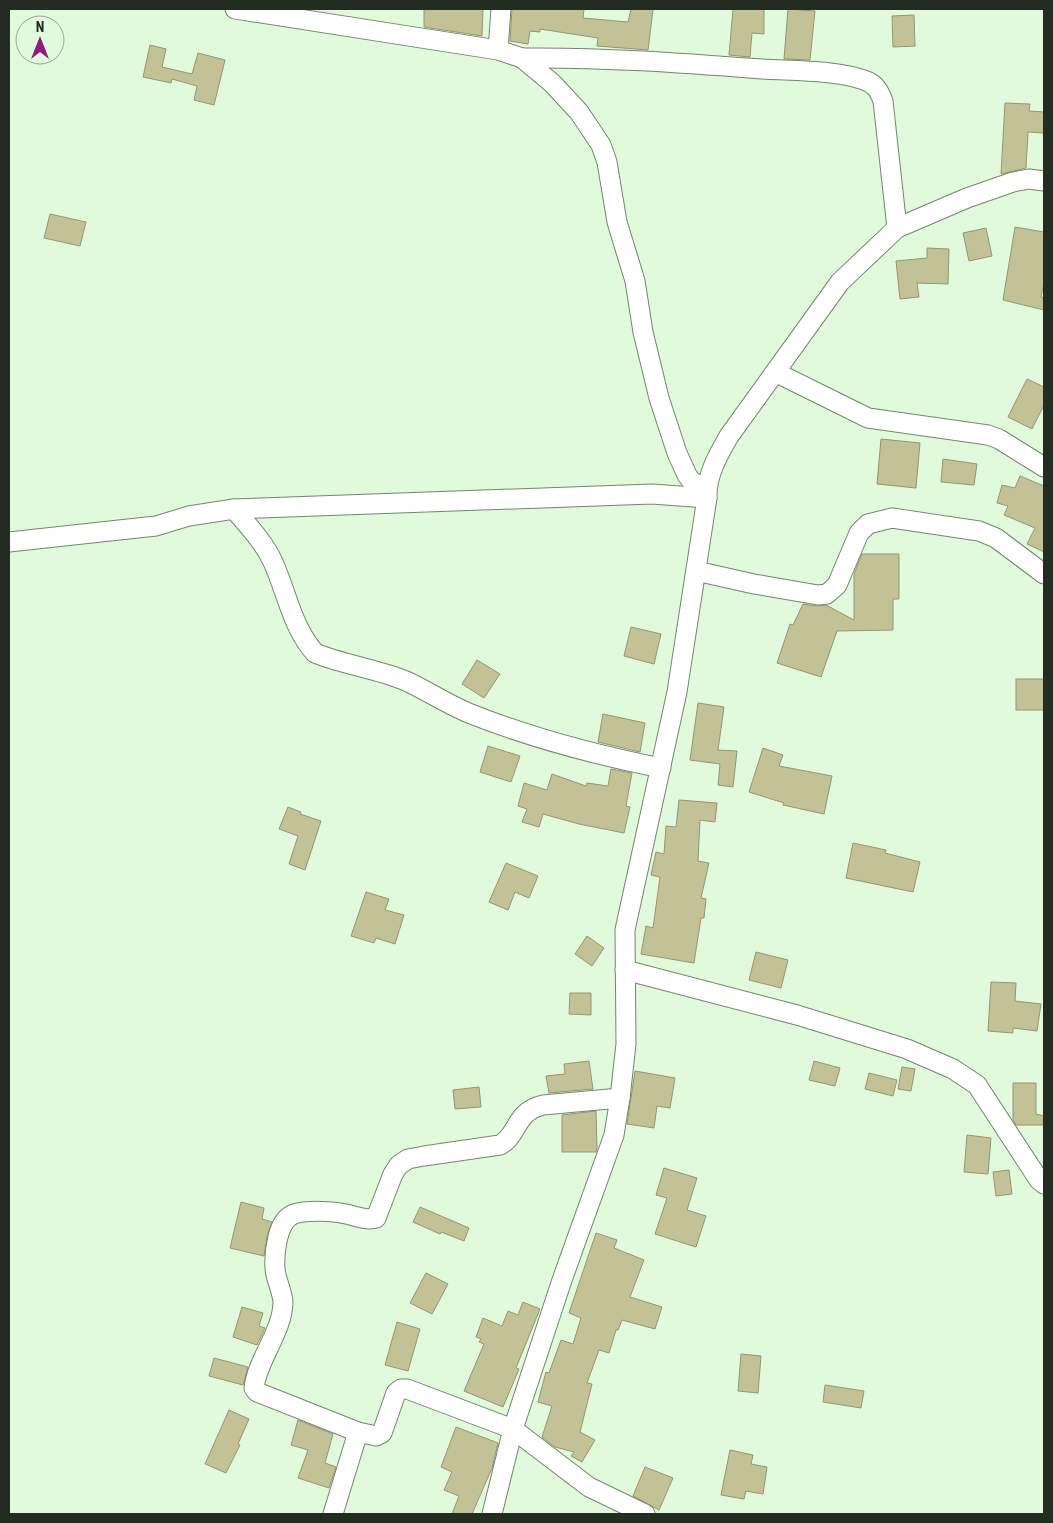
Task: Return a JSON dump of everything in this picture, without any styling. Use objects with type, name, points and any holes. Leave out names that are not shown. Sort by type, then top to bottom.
[{"type":"street","points":[[235,9],[324,16],[498,50],[522,58],[552,57],[687,63],[839,74],[865,80],[877,87],[883,102],[898,228]]},
{"type":"street","points":[[498,50],[501,9]]},
{"type":"street","points":[[522,58],[552,83],[579,112],[601,145],[607,162],[618,222],[635,280],[644,332],[659,398],[677,453],[687,475],[692,482],[707,493]]},
{"type":"street","points":[[492,1514],[513,1429],[562,1280],[614,1136],[626,1044],[625,930],[677,692],[707,493],[717,458],[729,436],[840,282],[898,228],[967,198],[1013,182],[1029,179],[1044,180]]},
{"type":"street","points":[[775,372],[868,418],[988,435],[999,439],[1044,467]]},
{"type":"street","points":[[9,542],[156,526],[189,516],[234,509],[707,493]]},
{"type":"street","points":[[234,509],[264,545],[273,562],[291,612],[307,644],[315,653],[405,680],[450,705],[471,714],[551,741],[610,758],[661,768]]},
{"type":"street","points":[[696,571],[772,587],[818,595],[827,594],[837,585],[859,533],[868,524],[892,518],[979,530],[996,538],[1044,574]]},
{"type":"street","points":[[625,970],[797,1015],[907,1049],[953,1069],[977,1085],[1039,1180],[1044,1184]]},
{"type":"street","points":[[620,1098],[534,1107],[518,1122],[508,1141],[500,1145],[408,1160],[399,1165],[393,1174],[376,1218],[370,1219],[344,1213],[304,1212],[291,1215],[280,1229],[275,1270],[282,1291],[283,1305],[254,1388],[257,1392],[358,1432],[376,1436],[380,1435],[396,1393],[404,1388],[513,1429],[589,1487],[645,1514]]},
{"type":"street","points":[[333,1514],[358,1432]]},
{"type":"building","points":[[424,9],[483,9],[482,36],[424,27]]},
{"type":"building","points":[[512,9],[584,9],[583,18],[628,22],[631,9],[653,9],[648,50],[597,46],[598,38],[540,29],[540,32],[530,31],[528,44],[510,41]]},
{"type":"building","points":[[733,9],[764,9],[764,34],[752,33],[750,57],[729,55]]},
{"type":"building","points":[[788,9],[815,11],[810,60],[784,59]]},
{"type":"building","points":[[914,15],[915,46],[893,47],[892,16]]},
{"type":"building","points":[[150,45],[166,49],[162,67],[192,74],[198,53],[225,60],[214,105],[194,100],[197,86],[172,79],[171,83],[143,77]]},
{"type":"building","points":[[1005,103],[1030,104],[1029,111],[1044,112],[1044,133],[1028,132],[1026,168],[1001,174]]},
{"type":"building","points":[[50,214],[86,222],[80,246],[44,238]]},
{"type":"building","points":[[1015,227],[1044,232],[1044,283],[1041,297],[1044,298],[1044,310],[1003,300]]},
{"type":"building","points":[[986,228],[992,256],[969,261],[963,233]]},
{"type":"building","points":[[927,248],[949,249],[948,284],[917,283],[919,297],[900,299],[896,261],[927,258]]},
{"type":"building","points":[[1027,379],[1044,387],[1044,405],[1032,429],[1008,417]]},
{"type":"building","points":[[881,439],[920,443],[916,488],[877,484]]},
{"type":"building","points":[[943,459],[977,464],[974,485],[941,482]]},
{"type":"building","points":[[1020,476],[1044,486],[1044,552],[1027,544],[1035,528],[1004,515],[1008,506],[997,503],[1002,485],[1015,488]]},
{"type":"building","points":[[862,554],[899,554],[899,599],[893,599],[893,630],[837,631],[821,677],[777,663],[790,624],[793,625],[803,604],[826,605],[854,620],[854,574]]},
{"type":"building","points":[[631,627],[661,634],[654,664],[624,656]]},
{"type":"building","points":[[477,660],[500,674],[484,698],[462,684]]},
{"type":"building","points":[[1016,679],[1044,679],[1044,710],[1016,710]]},
{"type":"building","points":[[698,703],[724,707],[718,750],[737,751],[733,787],[718,785],[720,764],[690,760]]},
{"type":"building","points":[[603,714],[645,723],[640,752],[598,742]]},
{"type":"building","points":[[488,746],[520,756],[511,782],[480,772]]},
{"type":"building","points":[[763,748],[783,755],[779,766],[832,776],[824,814],[783,805],[784,803],[749,792]]},
{"type":"building","points":[[611,769],[632,773],[626,806],[630,807],[624,833],[579,824],[543,814],[539,827],[522,822],[527,809],[518,806],[524,783],[547,790],[552,774],[586,786],[587,783],[608,786]]},
{"type":"building","points":[[679,800],[717,803],[715,822],[700,820],[698,861],[709,863],[701,898],[706,899],[704,918],[701,918],[694,963],[641,954],[646,926],[653,928],[660,877],[651,875],[656,852],[664,854],[666,826],[676,827]]},
{"type":"building","points":[[288,807],[301,812],[300,814],[321,821],[305,870],[289,864],[298,836],[279,829]]},
{"type":"building","points":[[853,843],[886,850],[885,853],[920,862],[913,892],[846,878]]},
{"type":"building","points":[[506,863],[538,876],[529,898],[515,892],[508,910],[489,902]]},
{"type":"building","points":[[366,892],[389,899],[385,910],[404,915],[395,944],[376,938],[374,943],[351,936]]},
{"type":"building","points":[[587,936],[604,948],[592,966],[575,954]]},
{"type":"building","points":[[756,952],[788,960],[781,988],[749,980]]},
{"type":"building","points":[[991,982],[1016,983],[1015,1001],[1041,1004],[1037,1031],[1013,1028],[1013,1033],[988,1031]]},
{"type":"building","points":[[570,993],[591,993],[591,1015],[569,1014]]},
{"type":"building","points":[[589,1061],[593,1089],[549,1093],[546,1076],[565,1074],[564,1064]]},
{"type":"building","points":[[814,1061],[840,1068],[835,1086],[809,1080]]},
{"type":"building","points":[[902,1067],[915,1069],[911,1091],[898,1089]]},
{"type":"building","points":[[635,1071],[675,1078],[670,1108],[657,1106],[654,1128],[627,1124]]},
{"type":"building","points":[[869,1073],[897,1080],[893,1096],[865,1089]]},
{"type":"building","points":[[1013,1083],[1036,1083],[1036,1114],[1044,1116],[1044,1125],[1016,1125],[1013,1119]]},
{"type":"building","points":[[479,1087],[481,1107],[455,1109],[453,1090]]},
{"type":"building","points":[[596,1111],[596,1152],[562,1152],[562,1115]]},
{"type":"building","points":[[967,1135],[991,1138],[988,1174],[964,1172]]},
{"type":"building","points":[[664,1168],[697,1178],[687,1210],[706,1216],[696,1247],[655,1234],[667,1198],[656,1195]]},
{"type":"building","points":[[1009,1170],[1012,1194],[996,1196],[993,1172]]},
{"type":"building","points":[[241,1202],[264,1208],[262,1219],[272,1222],[267,1236],[264,1256],[230,1248]]},
{"type":"building","points":[[420,1207],[469,1228],[464,1241],[441,1232],[440,1234],[413,1222]]},
{"type":"building","points":[[596,1233],[617,1240],[614,1248],[644,1260],[630,1297],[662,1307],[655,1329],[622,1320],[618,1330],[616,1330],[609,1353],[599,1350],[587,1383],[592,1384],[580,1432],[595,1440],[582,1462],[571,1456],[574,1452],[555,1447],[542,1437],[552,1406],[538,1402],[546,1372],[549,1373],[561,1340],[573,1344],[581,1318],[569,1313]]},
{"type":"building","points":[[426,1273],[448,1284],[432,1314],[410,1303]]},
{"type":"building","points":[[523,1302],[540,1309],[516,1368],[519,1369],[503,1407],[464,1391],[484,1344],[479,1342],[481,1339],[476,1337],[483,1318],[502,1326],[508,1311],[518,1315]]},
{"type":"building","points":[[242,1307],[263,1313],[259,1326],[265,1328],[257,1345],[233,1337]]},
{"type":"building","points":[[397,1322],[420,1329],[408,1371],[385,1365]]},
{"type":"building","points":[[741,1354],[761,1356],[758,1393],[738,1391]]},
{"type":"building","points":[[214,1358],[248,1367],[243,1385],[209,1376]]},
{"type":"building","points":[[825,1385],[864,1391],[861,1408],[823,1402]]},
{"type":"building","points":[[229,1410],[249,1419],[238,1444],[240,1445],[226,1473],[205,1464]]},
{"type":"building","points":[[298,1420],[333,1434],[325,1463],[336,1467],[329,1488],[298,1478],[308,1450],[291,1445]]},
{"type":"building","points":[[456,1427],[498,1443],[492,1468],[472,1514],[452,1514],[459,1496],[444,1490],[452,1472],[441,1467]]},
{"type":"building","points":[[730,1450],[753,1455],[751,1464],[767,1467],[763,1494],[746,1491],[744,1499],[721,1495]]},
{"type":"building","points":[[645,1467],[673,1478],[659,1510],[633,1496]]}]
